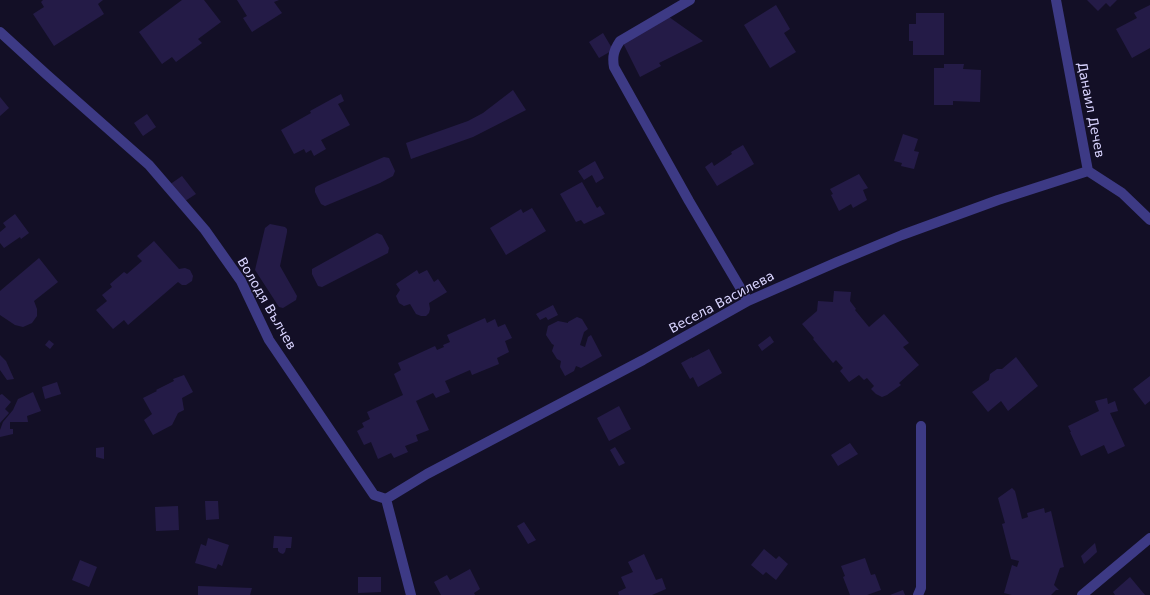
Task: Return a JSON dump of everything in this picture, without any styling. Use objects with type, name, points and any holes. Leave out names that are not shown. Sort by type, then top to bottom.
[{"type":"street","points":[[690,0],[620,41],[613,54],[614,67],[689,201],[748,300]]},
{"type":"street","name":"Данаил Дечев","points":[[1056,0],[1088,171],[1122,193],[1150,220]]},
{"type":"street","name":"Володя Вълчев","points":[[0,32],[149,165],[205,230],[241,281],[269,340],[374,495],[386,499]]},
{"type":"street","name":"Весела Василева","points":[[386,499],[427,474],[643,360],[748,300],[902,235],[998,200],[1088,171]]},
{"type":"street","points":[[918,595],[921,588],[921,426]]},
{"type":"street","points":[[386,499],[411,595]]},
{"type":"street","points":[[1082,595],[1150,538]]},
{"type":"building","points":[[43,0],[103,0],[98,4],[104,14],[54,46],[33,14],[44,7],[41,2]]},
{"type":"building","points":[[182,0],[204,0],[221,22],[198,39],[202,43],[176,62],[172,57],[162,64],[139,32]]},
{"type":"building","points":[[237,0],[279,0],[274,2],[282,13],[252,32],[243,18],[247,16]]},
{"type":"building","points":[[1087,0],[1117,0],[1110,7],[1106,3],[1098,11]]},
{"type":"building","points":[[776,5],[790,29],[784,33],[796,52],[770,68],[744,25]]},
{"type":"building","points":[[1150,5],[1150,48],[1132,58],[1116,29],[1137,18],[1134,13]]},
{"type":"building","points":[[916,13],[944,13],[944,55],[913,55],[913,41],[909,41],[909,24],[916,24]]},
{"type":"building","points":[[669,17],[703,41],[659,63],[661,66],[640,77],[622,41]]},
{"type":"building","points":[[603,33],[613,50],[599,58],[589,42]]},
{"type":"building","points":[[944,64],[964,64],[963,69],[981,70],[980,102],[953,101],[953,105],[934,105],[934,68],[944,68]]},
{"type":"building","points":[[513,90],[526,110],[473,137],[411,159],[406,143],[468,121],[483,113]]},
{"type":"building","points":[[341,94],[344,101],[338,104],[350,125],[321,140],[326,149],[314,156],[311,150],[306,153],[304,149],[294,154],[281,130],[311,113],[310,111]]},
{"type":"building","points":[[0,97],[9,108],[0,116]]},
{"type":"building","points":[[147,114],[156,127],[143,136],[134,123]]},
{"type":"building","points":[[903,134],[918,139],[914,151],[919,152],[914,169],[901,166],[902,163],[894,161]]},
{"type":"building","points":[[743,145],[754,164],[717,186],[705,167],[712,162],[714,166],[732,154],[731,152]]},
{"type":"building","points":[[384,157],[389,158],[395,171],[393,176],[325,206],[321,204],[315,192],[315,188],[317,186]]},
{"type":"building","points":[[595,161],[604,178],[596,183],[592,175],[584,180],[578,171]]},
{"type":"building","points":[[859,174],[868,188],[863,190],[867,200],[853,208],[851,204],[839,211],[831,195],[833,194],[830,189]]},
{"type":"building","points":[[182,176],[196,194],[182,203],[169,185]]},
{"type":"building","points":[[582,182],[597,208],[600,206],[605,214],[584,224],[581,220],[576,222],[560,194]]},
{"type":"building","points":[[532,208],[546,231],[506,255],[490,228],[521,209],[523,213]]},
{"type":"building","points":[[15,214],[29,233],[21,239],[20,237],[4,248],[0,243],[0,232],[6,227],[3,223]]},
{"type":"building","points":[[270,224],[285,227],[287,229],[280,266],[297,296],[296,300],[283,308],[279,307],[255,270],[265,228]]},
{"type":"building","points":[[377,233],[382,235],[389,248],[388,253],[322,287],[318,286],[312,274],[312,269]]},
{"type":"building","points":[[154,241],[179,269],[185,268],[190,270],[193,276],[192,281],[186,285],[182,285],[178,282],[128,325],[124,320],[113,329],[96,310],[107,301],[102,295],[112,287],[110,284],[124,272],[127,274],[142,261],[137,256]]},
{"type":"building","points":[[39,258],[58,282],[34,301],[37,309],[37,316],[32,323],[23,327],[15,325],[0,315],[0,291]]},
{"type":"building","points":[[417,270],[419,274],[427,270],[434,282],[438,279],[447,292],[429,303],[430,309],[426,316],[416,314],[410,304],[404,306],[399,303],[396,296],[400,290],[396,284]]},
{"type":"building","points":[[834,291],[851,292],[850,301],[856,309],[855,310],[869,327],[884,314],[909,343],[903,347],[919,365],[899,383],[901,385],[887,395],[882,397],[876,394],[871,389],[874,386],[867,378],[864,380],[859,375],[849,382],[840,371],[843,368],[836,360],[833,363],[802,324],[817,311],[818,301],[833,302]]},
{"type":"building","points":[[553,305],[558,315],[548,320],[546,317],[540,320],[536,314]]},
{"type":"building","points":[[577,317],[582,319],[588,329],[584,332],[580,345],[585,347],[588,337],[591,335],[602,356],[581,368],[576,366],[574,371],[565,376],[560,367],[561,361],[557,359],[552,351],[554,345],[546,335],[548,326],[558,321],[568,323]]},
{"type":"building","points":[[485,318],[487,323],[495,319],[498,327],[505,324],[512,338],[505,341],[509,352],[497,358],[499,364],[472,375],[470,370],[445,381],[450,392],[436,398],[433,393],[416,401],[429,430],[416,435],[418,441],[405,446],[408,452],[394,458],[391,453],[378,459],[371,442],[364,445],[357,431],[364,427],[362,423],[370,419],[367,412],[403,395],[394,374],[401,370],[398,363],[435,346],[437,350],[444,347],[443,345],[450,342],[447,335]]},
{"type":"building","points":[[770,336],[774,342],[762,351],[758,345]]},
{"type":"building","points":[[49,340],[54,344],[50,349],[45,345]]},
{"type":"building","points":[[709,349],[722,373],[698,387],[693,377],[690,379],[681,363]]},
{"type":"building","points":[[0,355],[6,361],[14,379],[7,380],[0,370]]},
{"type":"building","points":[[1016,357],[1038,386],[1008,411],[1001,401],[988,412],[972,392],[989,380],[990,374],[997,369],[1002,369]]},
{"type":"building","points":[[184,375],[193,392],[182,398],[184,410],[178,413],[172,425],[153,435],[144,420],[152,414],[143,398],[174,381],[173,379]]},
{"type":"building","points":[[1150,376],[1150,401],[1145,405],[1133,389]]},
{"type":"building","points":[[57,382],[61,394],[45,399],[42,387]]},
{"type":"building","points":[[33,392],[41,411],[27,416],[28,422],[10,422],[10,429],[13,429],[13,434],[0,437],[0,430],[3,422],[13,410],[18,399]]},
{"type":"building","points":[[2,394],[11,402],[5,409],[9,413],[0,423],[0,395]]},
{"type":"building","points":[[1107,398],[1108,404],[1115,401],[1118,411],[1110,413],[1125,446],[1108,454],[1104,445],[1081,456],[1068,426],[1099,411],[1095,401]]},
{"type":"building","points":[[619,406],[631,429],[609,441],[597,418]]},
{"type":"building","points":[[850,443],[858,454],[838,466],[831,455]]},
{"type":"building","points":[[104,447],[104,459],[96,457],[96,448]]},
{"type":"building","points":[[615,447],[625,463],[619,466],[610,450]]},
{"type":"building","points":[[1012,488],[1015,491],[1022,519],[1028,517],[1027,513],[1044,508],[1045,513],[1051,511],[1064,567],[1060,568],[1054,585],[1059,590],[1056,590],[1051,595],[1012,595],[1004,593],[1012,565],[1017,567],[1019,561],[1011,559],[1002,524],[1005,523],[998,498]]},
{"type":"building","points":[[205,501],[218,501],[219,519],[206,520]]},
{"type":"building","points":[[178,506],[179,530],[156,531],[155,507]]},
{"type":"building","points":[[524,522],[536,540],[528,544],[517,526]]},
{"type":"building","points":[[274,536],[292,537],[291,548],[286,548],[283,554],[280,553],[278,548],[273,548]]},
{"type":"building","points":[[208,538],[229,545],[222,566],[218,564],[216,569],[195,563],[201,544],[206,546]]},
{"type":"building","points":[[1095,543],[1097,552],[1084,564],[1081,556]]},
{"type":"building","points":[[764,549],[776,559],[779,556],[788,564],[776,580],[766,572],[763,575],[751,565]]},
{"type":"building","points":[[644,554],[656,580],[662,578],[666,589],[652,595],[619,595],[618,592],[626,588],[621,577],[633,572],[628,562]]},
{"type":"building","points":[[865,558],[871,575],[875,574],[881,590],[867,595],[850,595],[843,577],[845,576],[841,566]]},
{"type":"building","points":[[80,560],[97,567],[89,587],[72,580]]},
{"type":"building","points":[[470,569],[480,589],[474,593],[475,595],[441,595],[434,582],[447,575],[450,580]]},
{"type":"building","points":[[358,577],[381,577],[381,592],[358,593]]},
{"type":"building","points":[[1130,577],[1145,595],[1115,595],[1113,592]]},
{"type":"building","points":[[198,586],[252,588],[250,595],[198,595]]},
{"type":"building","points":[[903,590],[905,595],[890,595]]}]
